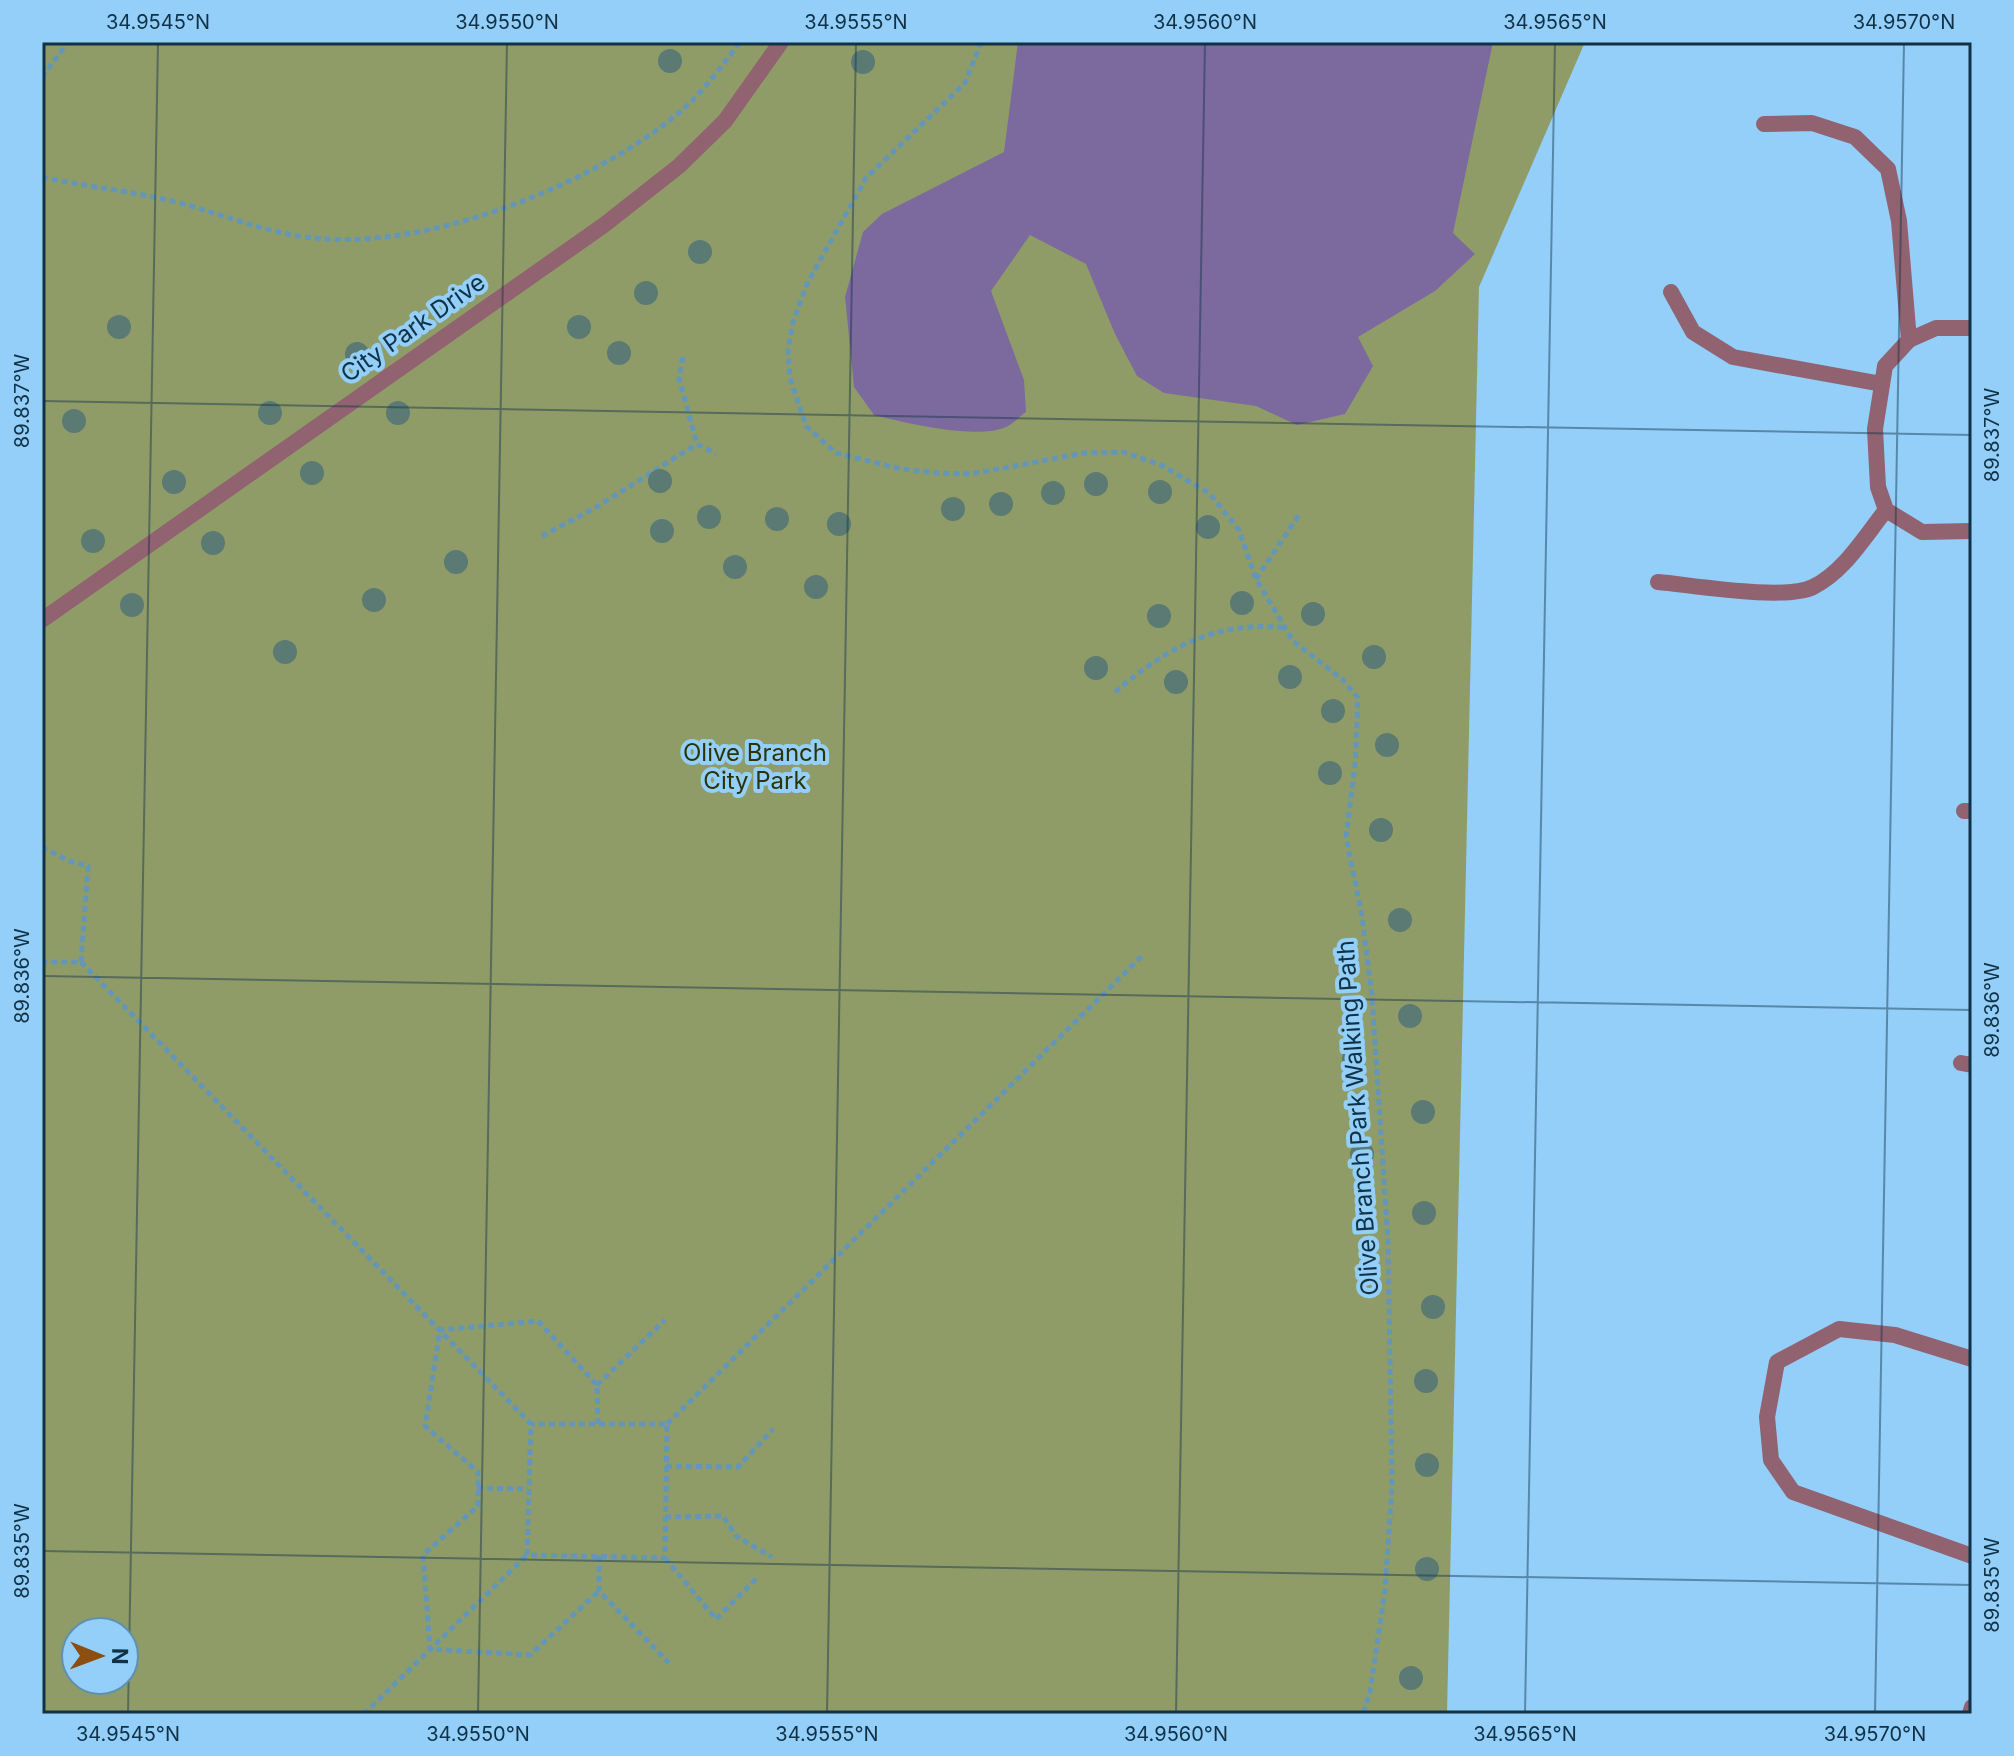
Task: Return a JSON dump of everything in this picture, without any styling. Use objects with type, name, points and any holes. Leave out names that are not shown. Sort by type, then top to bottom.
[{"type":"street","name":"City Park Drive","points":[[42,620],[604,225],[668,175],[725,121],[781,42]]},
{"type":"street","points":[[1764,124],[1812,123],[1855,137],[1888,169],[1899,221],[1909,340]]},
{"type":"street","points":[[1671,292],[1693,332],[1733,357],[1882,384]]},
{"type":"street","points":[[1972,328],[1936,328],[1909,340],[1885,366],[1875,429],[1878,487],[1886,510],[1922,532],[1972,531]]},
{"type":"street","points":[[1658,582],[1785,593],[1812,588],[1837,571],[1886,510]]},
{"type":"street","points":[[1972,1359],[1895,1335],[1839,1329],[1777,1362],[1767,1417],[1771,1460],[1793,1492],[1972,1556]]},
{"type":"street","points":[[1970,1714],[1972,1707]]},
{"type":"path","points":[[42,77],[68,42]]},
{"type":"path","points":[[42,177],[189,205],[252,226],[316,239],[387,236],[465,222],[529,199],[636,145],[682,111],[740,42]]},
{"type":"path","name":"Olive Branch Park Walking Path","points":[[981,42],[965,83],[866,178],[825,245],[793,322],[788,351],[790,378],[806,426],[836,453],[902,469],[971,474],[1084,453],[1123,452],[1161,465],[1209,493],[1239,530],[1256,579],[1293,641],[1342,679],[1358,698],[1355,765],[1346,837],[1372,996],[1388,1241],[1392,1486],[1385,1590],[1370,1692],[1363,1714]]},
{"type":"path","points":[[683,357],[679,378],[697,444],[716,454]]},
{"type":"path","points":[[542,536],[595,508],[697,444]]},
{"type":"path","points":[[1256,579],[1299,515]]},
{"type":"path","points":[[1115,692],[1151,661],[1202,637],[1241,625],[1288,628]]},
{"type":"path","points":[[42,847],[69,861],[88,866],[81,962]]},
{"type":"path","points":[[756,1579],[716,1619],[665,1558],[667,1424],[1143,955]]},
{"type":"path","points":[[42,962],[81,962],[531,1424],[667,1424]]},
{"type":"path","points":[[597,1385],[665,1320]]},
{"type":"path","points":[[440,1330],[538,1321],[597,1385],[598,1424]]},
{"type":"path","points":[[430,1649],[423,1555],[478,1506],[478,1472],[425,1426],[440,1330]]},
{"type":"path","points":[[527,1555],[531,1424]]},
{"type":"path","points":[[666,1466],[738,1467],[773,1429]]},
{"type":"path","points":[[477,1488],[528,1489]]},
{"type":"path","points":[[665,1517],[723,1516],[736,1536],[772,1557]]},
{"type":"path","points":[[364,1714],[527,1555],[665,1558]]},
{"type":"path","points":[[599,1556],[599,1591],[669,1663]]},
{"type":"path","points":[[430,1649],[530,1655],[599,1591]]},
{"type":"green space","name":"Olive Branch City Park","points":[[42,42],[1585,42],[1479,287],[1447,1714],[42,1714]]},
{"type":"shaded area","points":[[1018,42],[1493,42],[1453,233],[1475,254],[1435,291],[1358,337],[1373,366],[1345,414],[1297,425],[1256,406],[1164,393],[1137,376],[1115,334],[1086,264],[1030,235],[991,291],[1024,380],[1026,412],[1006,427],[978,432],[941,429],[874,415],[854,387],[845,297],[863,232],[882,214],[1004,152]]}]
